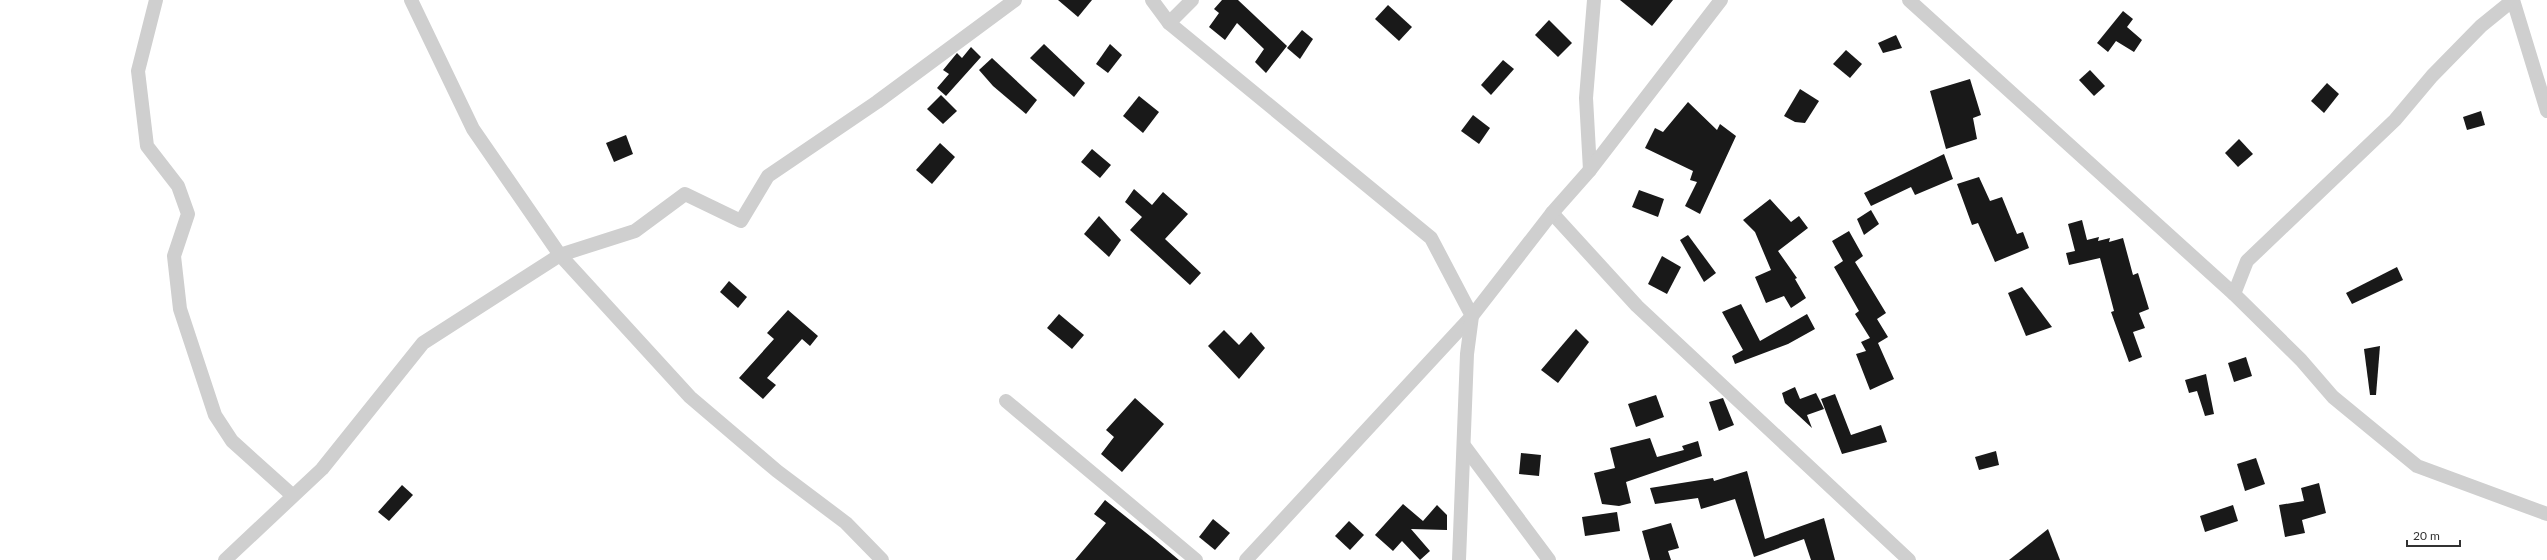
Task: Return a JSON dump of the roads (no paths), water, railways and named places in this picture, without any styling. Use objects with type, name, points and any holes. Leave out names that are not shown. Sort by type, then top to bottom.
[{"type":"street","points":[[156,0],[138,71],[147,146],[178,186],[188,214],[174,256],[180,309],[215,415],[232,441],[292,495]]},
{"type":"street","points":[[411,0],[473,129],[560,256],[690,397],[777,472],[846,523],[882,560]]},
{"type":"street","points":[[225,560],[292,495],[322,469],[423,343],[560,256],[635,231],[685,194],[741,221],[768,176],[877,102],[942,52],[1016,0]]},
{"type":"street","points":[[1152,0],[1169,22],[1431,238],[1472,316],[1467,354],[1465,447],[1458,560]]},
{"type":"street","points":[[1169,22],[1192,0]]},
{"type":"street","points":[[1590,170],[1586,98],[1594,0]]},
{"type":"street","points":[[1246,560],[1472,316],[1552,213],[1590,170],[1721,0]]},
{"type":"street","points":[[1909,0],[2234,294],[2301,360],[2333,397],[2417,466],[2547,514]]},
{"type":"street","points":[[2234,294],[2247,261],[2395,120],[2432,76],[2481,26],[2513,0],[2547,110]]},
{"type":"street","points":[[1552,213],[1637,306],[1909,560]]},
{"type":"street","points":[[1006,402],[1196,560]]},
{"type":"street","points":[[1465,447],[1549,560]]}]
